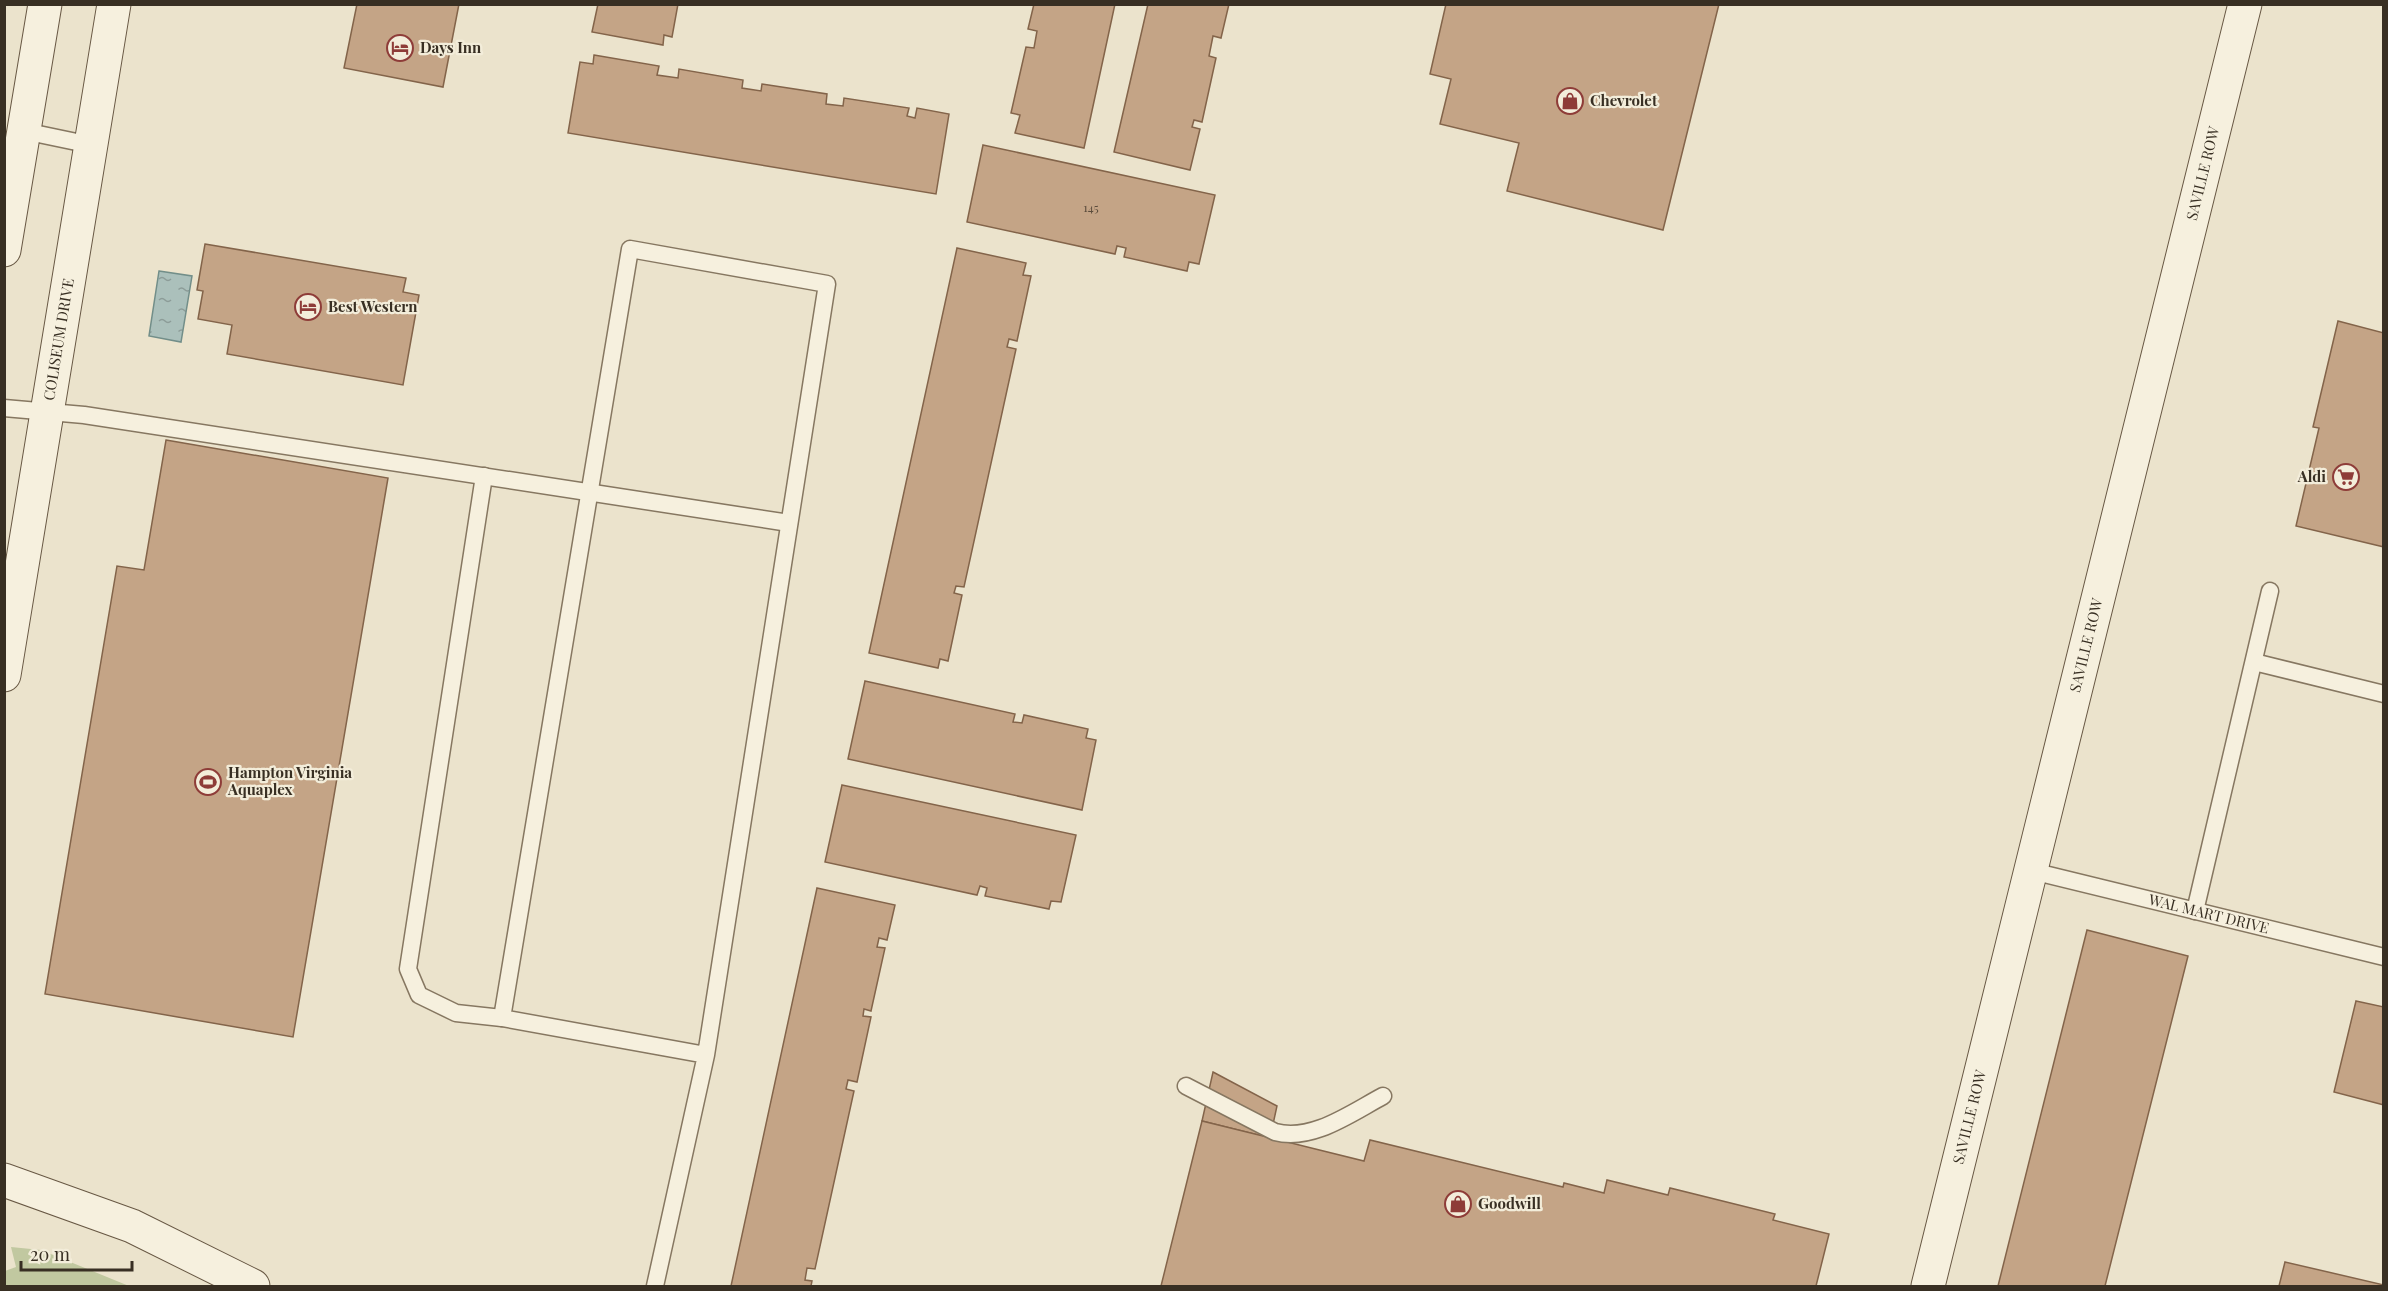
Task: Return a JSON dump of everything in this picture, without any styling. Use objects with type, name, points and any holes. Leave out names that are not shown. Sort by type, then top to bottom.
[{"type":"street","points":[[4,250],[45,4]]},
{"type":"street","name":"COLISEUM DRIVE","points":[[4,675],[15,543],[47,410],[114,4]]},
{"type":"street","name":"SAVILLE ROW","points":[[1928,1287],[2245,4]]},
{"type":"street","points":[[4,1180],[132,1226],[187,1251],[253,1287]]},
{"type":"lane","points":[[24,131],[90,145]]},
{"type":"lane","points":[[502,1018],[630,249],[827,284],[706,1055],[655,1287]]},
{"type":"lane","points":[[4,408],[47,410],[590,490],[789,523]]},
{"type":"lane","points":[[484,476],[408,969],[419,995],[456,1013],[502,1018],[706,1055]]},
{"type":"lane","points":[[2194,911],[2270,591]]},
{"type":"lane","points":[[2254,662],[2384,694]]},
{"type":"lane","name":"WAL MART DRIVE","points":[[2032,871],[2384,957]]},
{"type":"lane","points":[[1186,1086],[1275,1132],[1286,1135],[1311,1131],[1383,1096]]},
{"type":"green space","points":[[11,1247],[41,1250],[129,1286],[5,1286],[5,1271],[16,1267]]},
{"type":"water","points":[[159,271],[192,276],[181,342],[149,336]]},
{"type":"building","name":"Days Inn","points":[[357,4],[459,4],[443,87],[344,68]]},
{"type":"building","points":[[598,4],[678,4],[672,37],[664,35],[663,45],[592,32]]},
{"type":"building","points":[[1034,4],[1115,4],[1084,148],[1015,133],[1020,115],[1011,113],[1026,47],[1034,48],[1037,31],[1028,29]]},
{"type":"building","points":[[1148,4],[1229,4],[1221,38],[1213,36],[1209,56],[1216,58],[1202,122],[1194,120],[1192,127],[1200,129],[1190,170],[1114,152]]},
{"type":"building","name":"Chevrolet","points":[[1446,4],[1719,4],[1663,230],[1507,191],[1519,143],[1440,124],[1451,79],[1430,74]]},
{"type":"building","points":[[594,55],[659,66],[657,75],[678,78],[679,69],[743,80],[742,88],[761,91],[762,84],[827,94],[826,104],[843,106],[844,98],[909,108],[907,116],[915,118],[917,108],[949,114],[936,194],[568,133],[580,62],[593,64]]},
{"type":"building","points":[[983,145],[1215,195],[1199,264],[1189,262],[1187,271],[1124,257],[1126,248],[1117,246],[1115,254],[967,222]]},
{"type":"building","name":"Best Western","points":[[205,244],[406,278],[403,292],[419,295],[403,385],[227,354],[232,325],[198,319],[203,291],[197,290]]},
{"type":"building","points":[[957,248],[1026,263],[1023,275],[1031,276],[1017,341],[1009,339],[1007,347],[1016,349],[964,587],[956,586],[954,593],[962,595],[948,661],[940,659],[938,668],[869,653]]},
{"type":"building","name":"Aldi","points":[[2338,321],[2384,333],[2384,547],[2296,526],[2319,428],[2313,427]]},
{"type":"building","name":"Hampton Virginia Aquaplex","points":[[166,440],[388,478],[293,1037],[45,994],[117,566],[144,570]]},
{"type":"building","points":[[865,681],[1015,714],[1013,722],[1022,723],[1024,715],[1088,729],[1086,738],[1096,740],[1082,810],[848,759]]},
{"type":"building","points":[[842,785],[1076,835],[1061,902],[1051,901],[1049,909],[985,896],[987,888],[980,886],[977,895],[825,862]]},
{"type":"building","points":[[817,888],[895,905],[887,940],[879,938],[877,947],[885,948],[871,1011],[864,1009],[863,1016],[871,1017],[857,1082],[848,1080],[846,1089],[854,1091],[815,1269],[807,1268],[805,1280],[812,1281],[811,1286],[731,1286]]},
{"type":"building","points":[[2087,930],[2188,956],[2105,1286],[1998,1286]]},
{"type":"building","points":[[2356,1001],[2384,1007],[2384,1105],[2334,1092]]},
{"type":"building","points":[[1213,1072],[1277,1106],[1270,1138],[1202,1121]]},
{"type":"building","name":"Goodwill","points":[[1202,1121],[1364,1161],[1370,1140],[1563,1187],[1564,1183],[1604,1193],[1607,1180],[1668,1195],[1670,1188],[1775,1214],[1773,1220],[1829,1234],[1816,1286],[1161,1286]]},
{"type":"building","points":[[2285,1262],[2384,1285],[2384,1286],[2279,1286]]},
{"type":"place","name":"Days Inn","points":[[400,48]]},
{"type":"place","name":"Chevrolet","points":[[1570,101]]},
{"type":"place","name":"Best Western","points":[[308,307]]},
{"type":"place","name":"Aldi","points":[[2346,477]]},
{"type":"place","name":"Hampton Virginia Aquaplex","points":[[208,782]]},
{"type":"place","name":"Goodwill","points":[[1458,1204]]}]
